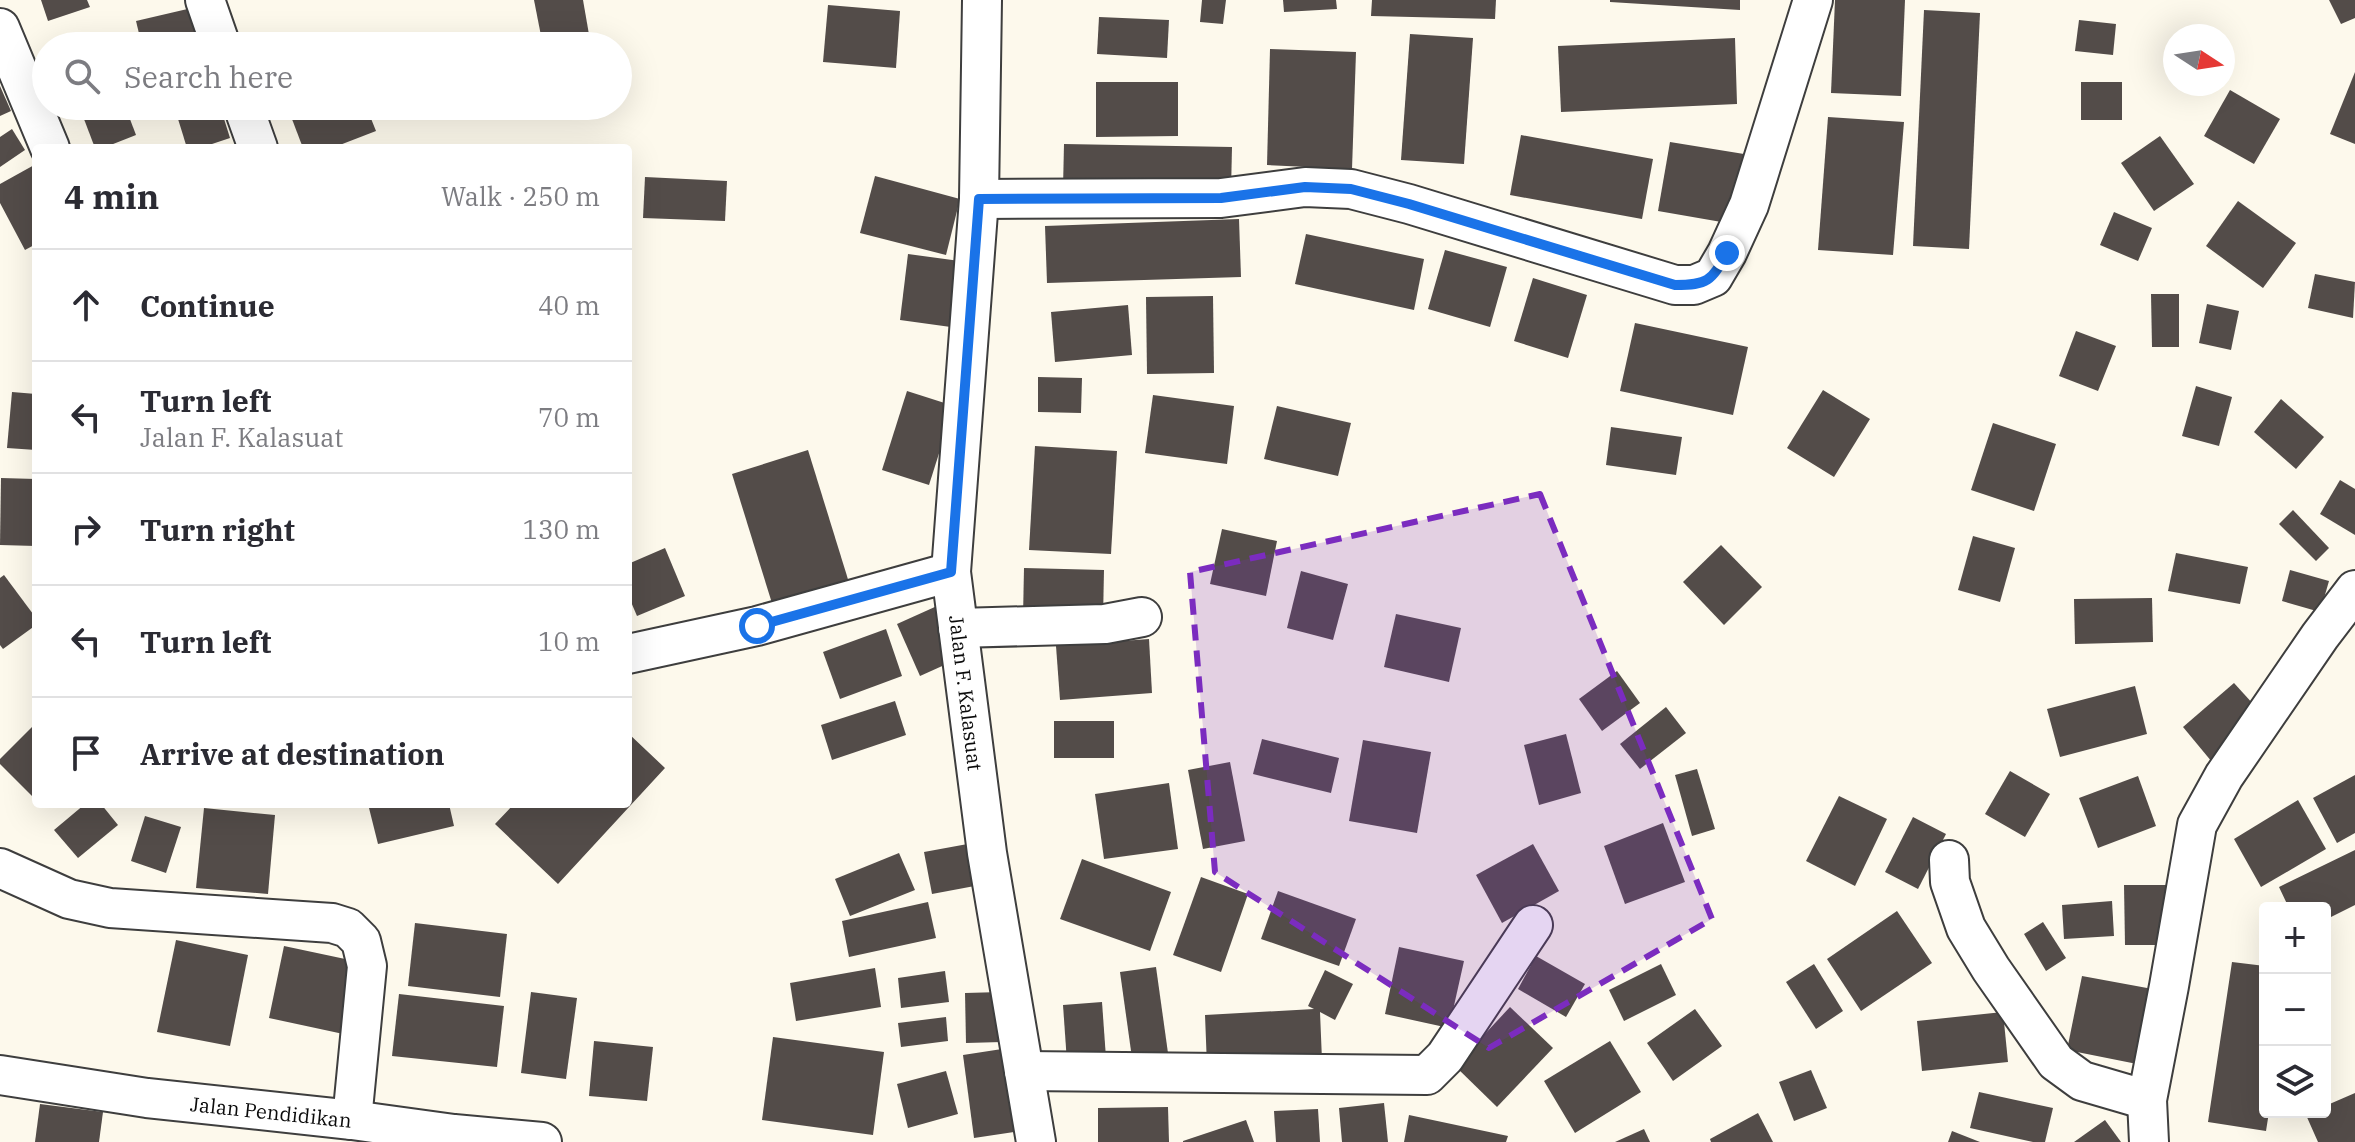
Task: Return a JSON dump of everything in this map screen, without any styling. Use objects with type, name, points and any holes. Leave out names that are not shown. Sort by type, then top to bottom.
[{"type":"street","points":[[205,0],[216,32]]},
{"type":"street","name":"Jalan F. Kalasuat","points":[[982,0],[979,199],[951,572],[987,853],[1036,1142]]},
{"type":"street","points":[[979,199],[1221,198],[1305,187],[1351,189],[1675,285],[1694,285],[1713,277],[1749,205],[1813,0]]},
{"type":"street","points":[[0,28],[32,105]]},
{"type":"street","points":[[38,120],[48,144]]},
{"type":"street","points":[[248,120],[257,144]]},
{"type":"street","points":[[632,653],[757,626],[951,572]]},
{"type":"street","points":[[2149,1142],[2147,1100],[2197,825],[2224,776],[2355,590]]},
{"type":"street","points":[[958,628],[1105,624],[1142,617]]},
{"type":"street","points":[[1949,860],[1950,882],[1966,928],[2056,1062],[2082,1081],[2147,1100]]},
{"type":"street","points":[[0,868],[69,899],[110,908],[332,923],[348,928],[361,941],[367,966],[352,1120]]},
{"type":"street","points":[[1024,1071],[1427,1075],[1445,1057],[1533,925]]},
{"type":"street","name":"Jalan Pendidikan","points":[[0,1075],[147,1098],[352,1120],[454,1138],[542,1142]]},
{"type":"highlighted area","points":[[1540,494],[1712,919],[1489,1048],[1215,872],[1190,572]]},
{"type":"building","points":[[41,0],[87,0],[90,7],[48,21]]},
{"type":"building","points":[[534,0],[583,0],[589,32],[540,32]]},
{"type":"building","points":[[1202,0],[1226,0],[1223,24],[1200,22]]},
{"type":"building","points":[[1283,0],[1336,0],[1337,9],[1284,12]]},
{"type":"building","points":[[1372,0],[1496,0],[1495,19],[1371,16]]},
{"type":"building","points":[[1740,0],[1740,10],[1610,2]]},
{"type":"building","points":[[1835,0],[1905,0],[1901,96],[1831,93]]},
{"type":"building","points":[[2329,0],[2355,0],[2355,18],[2341,24]]},
{"type":"building","points":[[828,5],[900,11],[896,68],[823,62]]},
{"type":"building","points":[[196,7],[202,32],[139,32],[136,21]]},
{"type":"building","points":[[1924,10],[1980,13],[1969,249],[1913,246]]},
{"type":"building","points":[[1099,17],[1169,20],[1167,58],[1097,54]]},
{"type":"building","points":[[2079,20],[2116,24],[2113,55],[2075,51]]},
{"type":"building","points":[[1410,34],[1473,38],[1464,164],[1401,160]]},
{"type":"building","points":[[1735,38],[1737,104],[1561,112],[1558,46]]},
{"type":"building","points":[[1270,49],[1356,52],[1352,169],[1267,165]]},
{"type":"building","points":[[2355,72],[2355,144],[2330,134]]},
{"type":"building","points":[[1096,82],[1178,82],[1178,136],[1096,137]]},
{"type":"building","points":[[2081,82],[2122,82],[2122,120],[2081,120]]},
{"type":"building","points":[[0,86],[11,111],[0,116]]},
{"type":"building","points":[[2235,93],[2280,119],[2254,164],[2204,136],[2227,96],[2235,96]]},
{"type":"building","points":[[1828,117],[1904,122],[1893,255],[1818,250]]},
{"type":"building","points":[[84,120],[130,120],[136,135],[113,144],[93,144]]},
{"type":"building","points":[[178,120],[224,120],[230,138],[212,144],[186,144]]},
{"type":"building","points":[[292,120],[372,120],[376,131],[342,144],[301,144]]},
{"type":"building","points":[[12,129],[25,150],[0,167],[0,137]]},
{"type":"building","points":[[1521,135],[1653,159],[1642,219],[1510,195]]},
{"type":"building","points":[[2160,136],[2194,184],[2154,211],[2121,163]]},
{"type":"building","points":[[1670,142],[1744,154],[1733,224],[1658,211]]},
{"type":"building","points":[[1064,144],[1232,147],[1231,191],[1063,188]]},
{"type":"building","points":[[32,166],[32,246],[25,250],[0,203],[0,184]]},
{"type":"building","points":[[875,176],[960,199],[946,255],[860,233]]},
{"type":"building","points":[[645,177],[727,181],[725,221],[643,218]]},
{"type":"building","points":[[2238,201],[2296,243],[2263,288],[2206,246]]},
{"type":"building","points":[[2114,212],[2152,228],[2138,261],[2100,245]]},
{"type":"building","points":[[1239,219],[1241,277],[1047,283],[1045,226]]},
{"type":"building","points":[[1306,234],[1424,259],[1414,310],[1295,284]]},
{"type":"building","points":[[1445,250],[1507,267],[1490,327],[1428,309]]},
{"type":"building","points":[[908,254],[967,262],[958,328],[900,320]]},
{"type":"building","points":[[2315,274],[2355,282],[2353,318],[2308,308]]},
{"type":"building","points":[[1533,278],[1587,295],[1568,358],[1514,341]]},
{"type":"building","points":[[2151,294],[2179,294],[2179,347],[2152,347]]},
{"type":"building","points":[[1213,296],[1214,373],[1147,374],[1146,297]]},
{"type":"building","points":[[2207,304],[2239,311],[2231,350],[2199,343]]},
{"type":"building","points":[[1128,305],[1132,355],[1055,362],[1051,312]]},
{"type":"building","points":[[1635,323],[1748,347],[1733,415],[1620,391]]},
{"type":"building","points":[[2076,331],[2116,346],[2098,391],[2059,376]]},
{"type":"building","points":[[1038,377],[1082,378],[1081,413],[1038,412]]},
{"type":"building","points":[[2196,386],[2232,397],[2219,446],[2182,436]]},
{"type":"building","points":[[1823,390],[1870,419],[1834,477],[1787,448]]},
{"type":"building","points":[[907,391],[954,406],[929,485],[882,470]]},
{"type":"building","points":[[12,392],[32,394],[32,450],[7,448]]},
{"type":"building","points":[[1153,395],[1234,406],[1227,464],[1145,453]]},
{"type":"building","points":[[2281,399],[2324,437],[2296,469],[2254,432]]},
{"type":"building","points":[[1277,406],[1351,423],[1338,476],[1264,459]]},
{"type":"building","points":[[1993,423],[2056,444],[2034,511],[1971,490]]},
{"type":"building","points":[[1611,427],[1682,437],[1676,475],[1606,465]]},
{"type":"building","points":[[1035,446],[1117,451],[1111,554],[1029,550]]},
{"type":"building","points":[[808,450],[851,589],[775,613],[732,474]]},
{"type":"building","points":[[1,478],[32,479],[32,546],[0,545]]},
{"type":"building","points":[[2340,480],[2355,489],[2355,535],[2320,514]]},
{"type":"building","points":[[2293,510],[2329,548],[2316,561],[2279,524]]},
{"type":"building","points":[[1222,529],[1277,541],[1266,596],[1210,584]]},
{"type":"building","points":[[1973,536],[2015,548],[2000,602],[1958,590]]},
{"type":"building","points":[[1721,545],[1762,587],[1724,625],[1683,582]]},
{"type":"building","points":[[665,548],[685,596],[637,616],[632,604],[632,562]]},
{"type":"building","points":[[2176,553],[2248,567],[2240,604],[2168,591]]},
{"type":"building","points":[[1024,568],[1104,570],[1103,619],[1023,617]]},
{"type":"building","points":[[2290,570],[2329,581],[2320,612],[2282,601]]},
{"type":"building","points":[[1301,571],[1348,584],[1333,640],[1287,628]]},
{"type":"building","points":[[4,575],[32,613],[32,628],[3,649],[0,645],[0,578]]},
{"type":"building","points":[[2152,598],[2153,642],[2075,644],[2074,599]]},
{"type":"building","points":[[937,606],[960,658],[920,676],[897,624]]},
{"type":"building","points":[[1396,614],[1461,628],[1449,682],[1384,667]]},
{"type":"building","points":[[886,629],[902,676],[840,699],[823,652]]},
{"type":"building","points":[[1149,639],[1152,693],[1060,700],[1056,646]]},
{"type":"building","points":[[1617,671],[1640,703],[1602,731],[1579,699]]},
{"type":"building","points":[[2234,683],[2264,716],[2212,762],[2183,727]]},
{"type":"building","points":[[2135,686],[2147,734],[2060,757],[2047,709]]},
{"type":"building","points":[[895,701],[906,735],[832,760],[821,725]]},
{"type":"building","points":[[1666,707],[1686,733],[1640,769],[1620,744]]},
{"type":"building","points":[[1054,721],[1114,721],[1114,758],[1054,758]]},
{"type":"building","points":[[32,727],[32,796],[0,764],[0,759]]},
{"type":"building","points":[[1566,734],[1581,793],[1539,805],[1524,745]]},
{"type":"building","points":[[632,737],[665,768],[632,804]]},
{"type":"building","points":[[1262,739],[1339,758],[1331,793],[1253,774]]},
{"type":"building","points":[[1363,740],[1431,752],[1417,833],[1349,821]]},
{"type":"building","points":[[1230,762],[1245,841],[1203,849],[1188,770]]},
{"type":"building","points":[[1697,769],[1715,829],[1692,836],[1675,775]]},
{"type":"building","points":[[2010,771],[2050,794],[2025,837],[1985,814]]},
{"type":"building","points":[[2355,775],[2355,833],[2337,843],[2313,798]]},
{"type":"building","points":[[2138,776],[2156,826],[2098,848],[2079,798]]},
{"type":"building","points":[[1169,783],[1178,849],[1104,859],[1095,794]]},
{"type":"building","points":[[1839,796],[1887,819],[1855,886],[1806,861]]},
{"type":"building","points":[[2298,800],[2326,849],[2261,887],[2234,839]]},
{"type":"building","points":[[80,808],[104,808],[118,825],[78,858],[54,830]]},
{"type":"building","points":[[204,808],[275,815],[268,894],[196,888]]},
{"type":"building","points":[[369,808],[450,808],[454,826],[378,844]]},
{"type":"building","points":[[510,808],[628,808],[558,884],[495,824]]},
{"type":"building","points":[[145,816],[181,827],[166,873],[131,861]]},
{"type":"building","points":[[1913,817],[1946,834],[1918,889],[1885,872]]},
{"type":"building","points":[[1663,823],[1685,882],[1625,904],[1604,846]]},
{"type":"building","points":[[973,843],[980,885],[932,894],[924,852]]},
{"type":"building","points":[[1533,844],[1559,891],[1502,923],[1476,875]]},
{"type":"building","points":[[2355,850],[2355,905],[2331,917],[2331,902],[2286,902],[2279,887]]},
{"type":"building","points":[[899,853],[915,890],[850,916],[835,879]]},
{"type":"building","points":[[1082,859],[1171,892],[1150,951],[1060,919]]},
{"type":"building","points":[[1201,877],[1248,894],[1221,972],[1173,955]]},
{"type":"building","points":[[2124,885],[2172,885],[2174,945],[2125,945]]},
{"type":"building","points":[[1278,891],[1356,919],[1339,966],[1261,939]]},
{"type":"building","points":[[2112,901],[2114,936],[2064,939],[2062,905]]},
{"type":"building","points":[[928,902],[936,938],[849,957],[842,921]]},
{"type":"building","points":[[1897,911],[1932,963],[1861,1011],[1827,959]]},
{"type":"building","points":[[2043,922],[2066,958],[2046,971],[2024,934]]},
{"type":"building","points":[[415,923],[507,934],[500,997],[408,986]]},
{"type":"building","points":[[176,940],[248,955],[230,1046],[157,1032]]},
{"type":"building","points":[[284,946],[364,963],[348,1035],[269,1018]]},
{"type":"building","points":[[1399,947],[1464,961],[1449,1028],[1385,1014]]},
{"type":"building","points":[[1536,956],[1585,984],[1566,1017],[1518,989]]},
{"type":"building","points":[[2232,962],[2259,965],[2259,1118],[2268,1118],[2266,1131],[2208,1122]]},
{"type":"building","points":[[1661,964],[1676,995],[1624,1021],[1609,990]]},
{"type":"building","points":[[1814,964],[1843,1011],[1816,1029],[1786,982]]},
{"type":"building","points":[[1156,967],[1168,1053],[1132,1058],[1120,972]]},
{"type":"building","points":[[875,968],[881,1007],[796,1021],[790,983]]},
{"type":"building","points":[[1325,970],[1353,984],[1335,1020],[1320,1012],[1322,1060],[1207,1066],[1205,1015],[1314,1009],[1308,1006]]},
{"type":"building","points":[[945,971],[949,1002],[901,1008],[898,978]]},
{"type":"building","points":[[2082,976],[2158,990],[2142,1065],[2067,1050]]},
{"type":"building","points":[[531,992],[577,998],[566,1079],[521,1073]]},
{"type":"building","points":[[1001,992],[1002,1042],[966,1043],[965,993]]},
{"type":"building","points":[[399,994],[504,1006],[497,1067],[392,1056]]},
{"type":"building","points":[[1102,1002],[1106,1058],[1067,1062],[1063,1005]]},
{"type":"building","points":[[1510,1007],[1553,1048],[1497,1107],[1455,1066]]},
{"type":"building","points":[[1695,1009],[1722,1046],[1673,1081],[1647,1043]]},
{"type":"building","points":[[2003,1012],[2008,1062],[1922,1071],[1917,1021]]},
{"type":"building","points":[[946,1017],[948,1041],[901,1047],[898,1023]]},
{"type":"building","points":[[773,1037],[884,1052],[873,1135],[762,1120]]},
{"type":"building","points":[[594,1041],[653,1047],[647,1101],[589,1096]]},
{"type":"building","points":[[1610,1041],[1641,1092],[1575,1133],[1544,1081]]},
{"type":"building","points":[[1002,1049],[1014,1132],[974,1138],[963,1055]]},
{"type":"building","points":[[1811,1070],[1827,1108],[1794,1121],[1779,1082]]},
{"type":"building","points":[[946,1071],[958,1114],[908,1128],[897,1084]]},
{"type":"building","points":[[1979,1092],[2053,1108],[2045,1142],[1970,1128]]},
{"type":"building","points":[[2355,1093],[2355,1142],[2318,1142],[2307,1118],[2331,1118],[2331,1103]]},
{"type":"building","points":[[1384,1103],[1388,1142],[1342,1142],[1339,1108]]},
{"type":"building","points":[[40,1104],[103,1112],[99,1142],[35,1142]]},
{"type":"building","points":[[1168,1107],[1169,1142],[1098,1142],[1098,1108]]},
{"type":"building","points":[[1318,1109],[1320,1142],[1276,1142],[1274,1111]]},
{"type":"building","points":[[1758,1113],[1773,1142],[1711,1142],[1710,1139]]},
{"type":"building","points":[[1409,1115],[1508,1136],[1506,1142],[1404,1142]]},
{"type":"building","points":[[1246,1120],[1254,1142],[1183,1142],[1183,1141]]},
{"type":"building","points":[[2105,1120],[2121,1142],[2074,1142]]},
{"type":"building","points":[[1644,1129],[1650,1142],[1615,1142]]},
{"type":"building","points":[[1952,1131],[1980,1142],[1948,1142]]},
{"type":"route","points":[[757,626],[951,572],[979,199],[1221,198],[1305,187],[1351,189],[1675,285],[1694,285],[1713,277],[1727,253]]}]
